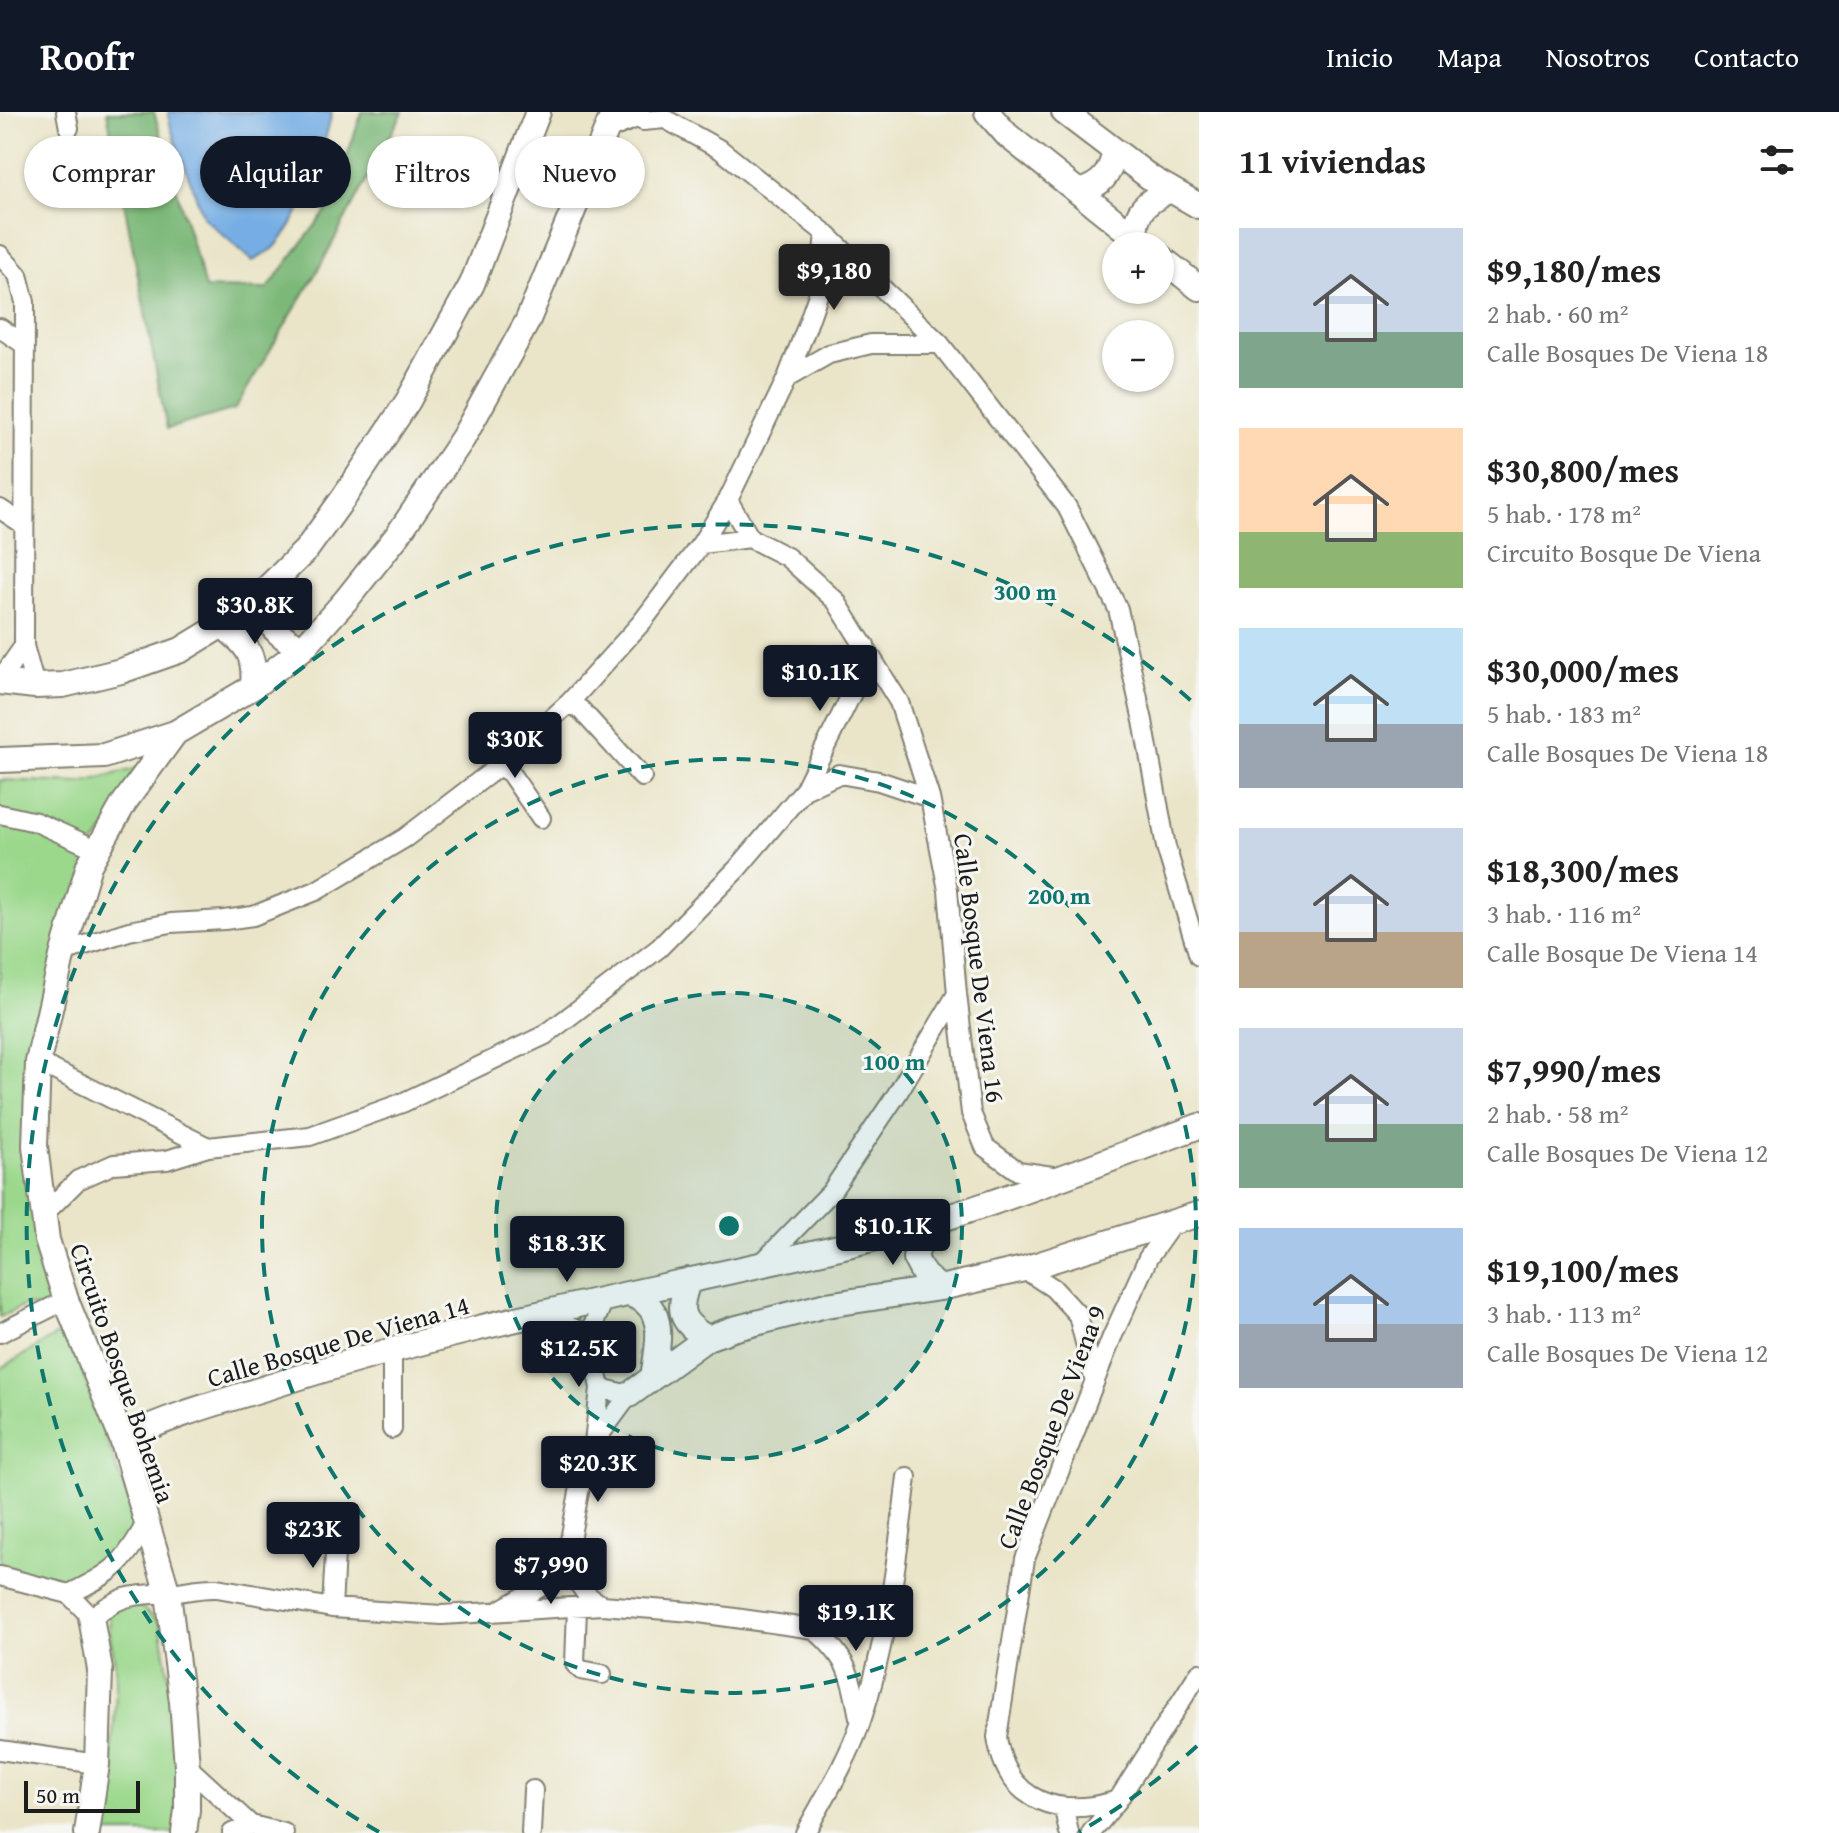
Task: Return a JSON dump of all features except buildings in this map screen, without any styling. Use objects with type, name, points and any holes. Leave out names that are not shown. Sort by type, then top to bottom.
[{"type":"street","points":[[24,646],[0,681],[35,686],[63,685],[121,671],[181,650],[222,625],[257,598],[306,550],[408,401],[472,284],[538,112]]},
{"type":"street","points":[[987,112],[1007,135],[1129,232]]},
{"type":"street","points":[[1064,112],[1169,190],[1199,206]]},
{"type":"street","points":[[0,760],[104,756],[175,733],[253,687],[303,648],[397,536],[463,438],[527,322],[610,121],[642,116],[643,121],[665,116],[721,150],[825,233],[940,344],[1067,507],[1118,609],[1166,847],[1199,956]]},
{"type":"street","points":[[1079,192],[1096,187],[1104,180],[1115,151]]},
{"type":"street","points":[[1138,232],[1135,221],[1146,203],[1169,190]]},
{"type":"street","points":[[63,952],[129,931],[171,923],[253,916],[316,891],[405,838],[499,766],[569,703],[642,622],[701,544],[728,500],[787,378],[819,292],[825,233]]},
{"type":"street","points":[[0,255],[18,275],[25,302],[24,646],[35,686]]},
{"type":"street","points":[[1174,268],[1199,288]]},
{"type":"street","points":[[0,328],[25,345]]},
{"type":"street","points":[[787,378],[829,354],[871,344],[940,344]]},
{"type":"street","points":[[701,544],[750,538],[728,500]]},
{"type":"street","points":[[0,509],[23,524]]},
{"type":"street","name":"Calle Bosque De Viena 16","points":[[750,538],[787,557],[836,601],[899,702],[930,798],[948,890],[971,1113],[985,1147],[1018,1171],[1060,1177]]},
{"type":"street","points":[[257,598],[263,615],[274,631],[286,641],[303,648]]},
{"type":"street","points":[[222,625],[248,649],[255,665],[253,687]]},
{"type":"street","points":[[43,1215],[78,1180],[114,1164],[167,1160],[208,1147],[310,1136],[402,1103],[545,1035],[659,948],[737,869],[804,790],[856,685],[865,645]]},
{"type":"street","points":[[569,703],[581,710],[642,777]]},
{"type":"street","name":"Circuito Bosque Bohemia","points":[[175,733],[124,803],[96,849],[63,952],[38,1062],[35,1146],[47,1240],[66,1300],[122,1439],[168,1594],[187,1766],[184,1833]]},
{"type":"street","points":[[499,766],[510,773],[541,818]]},
{"type":"street","points":[[804,790],[839,774],[879,781],[930,798]]},
{"type":"street","points":[[0,814],[36,822],[96,849]]},
{"type":"street","points":[[760,1265],[831,1192],[897,1094],[957,994]]},
{"type":"street","points":[[38,1062],[208,1147]]},
{"type":"street","name":"Calle Bosque De Viena 14","points":[[122,1439],[153,1424],[339,1364],[924,1225],[1199,1126]]},
{"type":"street","points":[[594,1443],[629,1395],[707,1338],[826,1305],[940,1288],[1024,1269],[1199,1214]]},
{"type":"street","name":"Calle Bosque De Viena 9","points":[[1064,1809],[1039,1800],[1017,1784],[1001,1760],[997,1737],[1025,1559],[1094,1378],[1148,1258],[1172,1224]]},
{"type":"street","points":[[924,1225],[915,1258],[924,1275],[940,1288]]},
{"type":"street","points":[[1024,1269],[1053,1288],[1078,1315],[1094,1378]]},
{"type":"street","points":[[689,1280],[681,1300],[682,1313],[689,1327],[707,1338]]},
{"type":"street","points":[[629,1294],[647,1303],[656,1317],[659,1339],[653,1377]]},
{"type":"street","points":[[0,1333],[66,1300]]},
{"type":"street","points":[[496,1612],[546,1584],[567,1556],[580,1487],[594,1443],[600,1388],[589,1335],[604,1300]]},
{"type":"street","points":[[540,1314],[589,1335]]},
{"type":"street","points":[[392,1351],[392,1429]]},
{"type":"street","points":[[600,1388],[629,1395]]},
{"type":"street","points":[[805,1833],[860,1724],[894,1592],[907,1477]]},
{"type":"street","points":[[69,1594],[116,1567],[134,1545],[146,1523]]},
{"type":"street","points":[[332,1608],[336,1535]]},
{"type":"street","points":[[567,1556],[581,1589],[589,1599],[602,1605]]},
{"type":"street","points":[[0,1576],[69,1594],[91,1617],[100,1670],[97,1764],[87,1833]]},
{"type":"street","points":[[91,1617],[128,1596],[168,1594],[189,1588],[217,1588],[332,1608],[442,1615],[602,1605],[692,1612],[814,1629],[860,1613],[894,1592]]},
{"type":"street","points":[[577,1607],[575,1664],[581,1670],[602,1674]]},
{"type":"street","points":[[814,1629],[836,1648],[846,1663],[860,1724]]},
{"type":"street","points":[[1091,1833],[1118,1800],[1199,1674]]},
{"type":"street","points":[[0,1750],[97,1764]]},
{"type":"street","points":[[187,1766],[251,1825],[284,1833]]},
{"type":"street","points":[[531,1833],[533,1790]]},
{"type":"street","points":[[1069,1833],[1064,1809],[1093,1808],[1118,1800]]},
{"type":"street","points":[[232,1833],[251,1825]]},
{"type":"green space","points":[[107,112],[154,112],[161,136],[112,136]]},
{"type":"green space","points":[[362,112],[403,112],[390,136],[367,136],[367,179],[318,270],[235,409],[167,429],[125,208],[182,208],[205,288],[267,289],[328,208],[351,208],[351,144]]},
{"type":"green space","points":[[157,763],[93,846],[30,1107],[58,1297],[42,1309],[26,1305],[0,1317],[0,780],[81,783]]},
{"type":"green space","points":[[67,1329],[139,1530],[96,1580],[45,1581],[0,1570],[0,1369]]},
{"type":"green space","points":[[123,1602],[141,1607],[160,1623],[175,1716],[181,1833],[99,1833],[116,1699],[110,1612]]},
{"type":"water","points":[[168,112],[332,112],[325,136],[200,136],[200,207],[184,164],[184,136],[174,136]]},
{"type":"water","points":[[200,208],[300,208],[275,247],[253,261],[204,218]]}]
